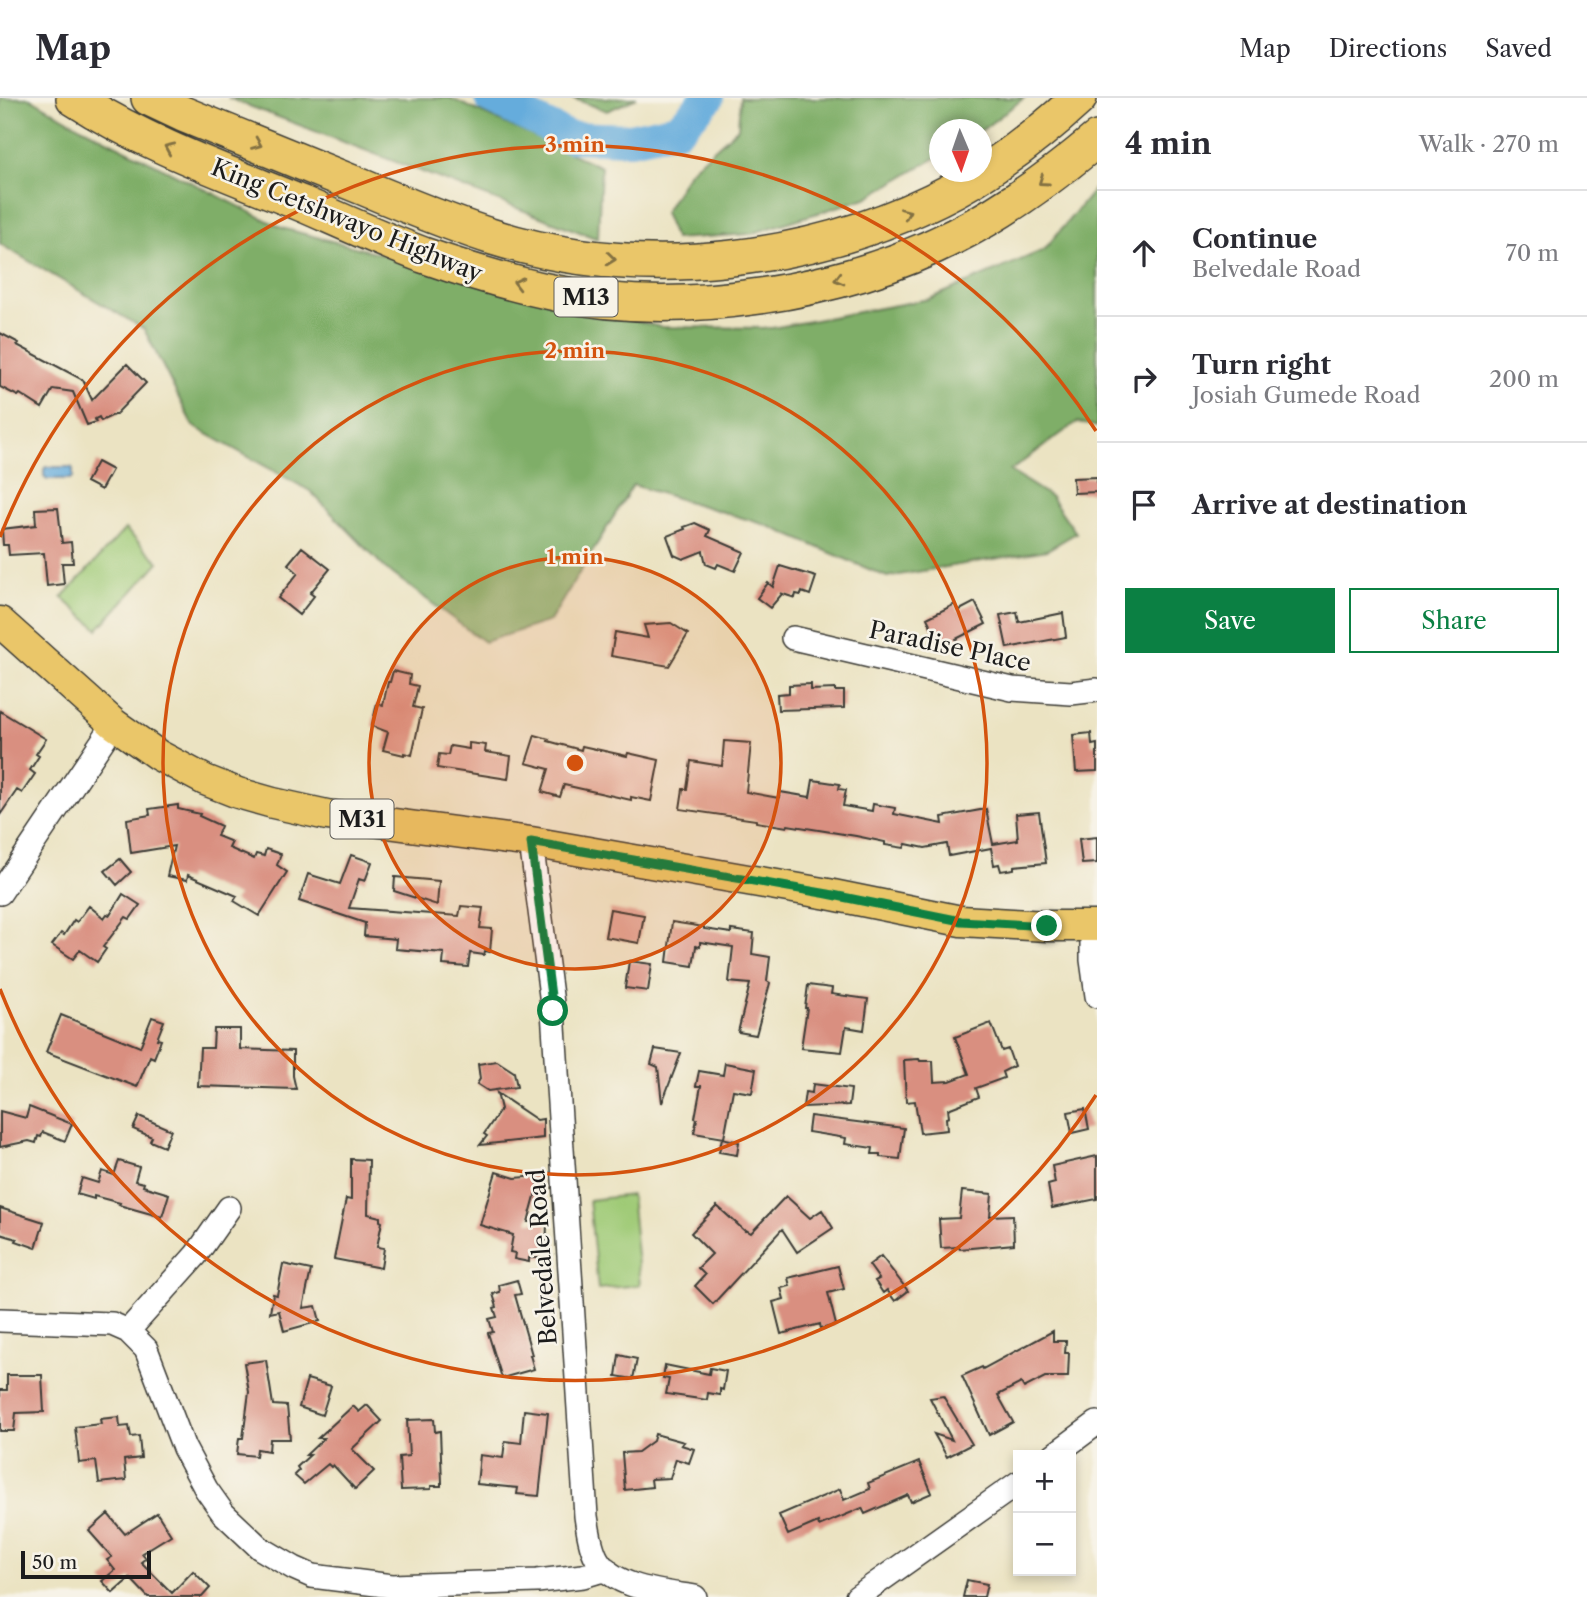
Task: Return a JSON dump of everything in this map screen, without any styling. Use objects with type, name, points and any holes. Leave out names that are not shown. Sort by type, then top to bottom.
[{"type":"highway","name":"King Cetshwayo Highway","points":[[74,98],[163,146],[421,254],[492,277],[544,290],[615,301],[683,303],[769,295],[822,284],[877,268],[957,236],[1010,205],[1097,139]]},
{"type":"highway","name":"King Cetshwayo Highway","points":[[149,98],[419,210],[494,237],[568,254],[616,260],[676,262],[734,259],[778,251],[849,233],[903,215],[957,189],[1003,160],[1079,98]]},
{"type":"main road","name":"M31","points":[[0,622],[114,724],[158,755],[205,780],[273,803],[327,815],[531,842],[828,894],[961,921],[1095,926]]},
{"type":"street","name":"Paradise Place","points":[[793,639],[1012,690],[1071,693],[1097,690]]},
{"type":"street","points":[[0,893],[114,724]]},
{"type":"street","name":"Belvedale Road","points":[[531,842],[553,1011],[586,1516],[596,1559],[606,1569]]},
{"type":"street","points":[[1095,926],[1092,960],[1097,996]]},
{"type":"street","points":[[128,1331],[196,1255],[229,1208]]},
{"type":"street","points":[[0,1320],[112,1324],[128,1331],[146,1349],[184,1448],[206,1489],[223,1513],[260,1548],[312,1576],[392,1587],[537,1581],[583,1576],[606,1569],[617,1579],[634,1585],[695,1597]]},
{"type":"street","points":[[1061,1450],[1097,1423]]},
{"type":"street","points":[[857,1597],[1013,1487]]},
{"type":"green space","points":[[0,98],[30,98],[81,127],[282,228],[660,327],[772,328],[929,299],[1044,250],[1097,186],[1097,427],[1077,422],[1010,471],[1051,497],[1076,533],[1047,550],[887,577],[766,525],[633,485],[550,621],[484,642],[385,568],[310,491],[193,426],[144,329],[0,244]]},
{"type":"green space","points":[[228,98],[450,98],[601,167],[598,239]]},
{"type":"green space","points":[[572,98],[637,98],[607,111]]},
{"type":"green space","points":[[740,98],[1024,98],[992,122],[992,119],[929,119],[929,162],[866,198],[750,234],[675,239],[664,213],[689,172],[738,128]]},
{"type":"green space","points":[[125,529],[159,562],[98,629],[62,598]]},
{"type":"green space","points":[[631,1195],[640,1285],[598,1289],[589,1200]]},
{"type":"water","points":[[46,467],[71,467],[73,477],[47,479],[44,476]]},
{"type":"building","points":[[0,333],[83,380],[92,400],[127,364],[146,383],[116,414],[101,421],[99,417],[95,419],[96,422],[87,425],[73,392],[53,389],[42,408],[20,394],[18,396],[0,387]]},
{"type":"building","points":[[97,462],[112,470],[101,490],[86,482]]},
{"type":"building","points":[[1097,477],[1097,492],[1074,493],[1073,478]]},
{"type":"building","points":[[58,508],[62,543],[71,542],[73,563],[62,563],[64,584],[47,586],[44,553],[9,555],[8,545],[3,545],[2,529],[36,525],[35,509]]},
{"type":"building","points":[[695,523],[710,530],[707,536],[744,552],[735,571],[718,564],[716,568],[706,564],[703,551],[683,559],[674,555],[667,536]]},
{"type":"building","points":[[302,547],[330,569],[310,593],[314,596],[299,615],[278,598],[298,573],[288,564]]},
{"type":"building","points":[[780,566],[816,577],[810,595],[802,592],[801,595],[796,594],[795,598],[780,593],[782,594],[770,608],[757,598],[768,583],[773,587]]},
{"type":"building","points":[[975,602],[986,624],[956,639],[959,644],[943,651],[927,618],[955,604],[958,611]]},
{"type":"building","points":[[1017,612],[1019,622],[1063,613],[1066,637],[1007,648],[1000,615]]},
{"type":"building","points":[[671,623],[688,634],[669,666],[611,656],[615,632],[648,638],[644,625]]},
{"type":"building","points":[[393,671],[410,675],[409,684],[418,686],[413,707],[422,709],[412,755],[383,750],[388,732],[372,726],[377,703],[383,705]]},
{"type":"building","points":[[811,684],[811,690],[844,691],[844,708],[778,710],[777,694],[789,693],[789,685]]},
{"type":"building","points":[[0,711],[46,739],[30,770],[35,774],[22,793],[17,790],[0,815]]},
{"type":"building","points":[[1091,733],[1092,745],[1097,744],[1097,771],[1076,772],[1073,735]]},
{"type":"building","points":[[535,735],[581,750],[582,746],[659,760],[651,801],[631,797],[631,800],[564,785],[560,797],[542,792],[549,769],[526,763]]},
{"type":"building","points":[[724,741],[751,743],[746,792],[779,798],[780,792],[810,797],[813,780],[840,784],[839,789],[846,790],[843,806],[872,811],[873,804],[895,808],[894,814],[943,824],[942,817],[986,809],[993,844],[1018,840],[1016,814],[1039,812],[1046,863],[1014,866],[1014,869],[1001,871],[999,864],[994,865],[991,848],[949,856],[947,844],[925,848],[906,844],[904,848],[856,836],[680,809],[683,789],[687,789],[691,761],[722,766]]},
{"type":"building","points":[[469,743],[486,745],[485,752],[511,756],[508,779],[437,768],[439,754],[448,755],[450,746],[469,749]]},
{"type":"building","points":[[178,805],[178,809],[200,814],[199,816],[221,826],[217,836],[232,842],[229,848],[254,859],[256,854],[264,856],[266,849],[281,854],[277,865],[287,872],[259,916],[234,901],[237,896],[188,875],[187,880],[167,876],[174,846],[131,853],[127,819],[150,815],[149,809]]},
{"type":"building","points":[[1097,837],[1097,863],[1082,864],[1079,839]]},
{"type":"building","points":[[351,855],[372,862],[365,881],[359,879],[349,908],[459,916],[461,906],[483,908],[480,928],[492,929],[490,952],[485,951],[484,955],[470,953],[468,967],[443,965],[444,953],[395,949],[396,939],[364,936],[365,923],[299,901],[308,874],[340,884]]},
{"type":"building","points":[[120,859],[131,872],[117,885],[105,871]]},
{"type":"building","points":[[395,877],[439,881],[437,905],[394,891]]},
{"type":"building","points":[[123,894],[140,905],[130,919],[126,917],[103,947],[106,949],[97,962],[80,950],[73,959],[52,945],[61,933],[64,935],[74,920],[77,922],[89,906],[104,918],[107,914],[110,915]]},
{"type":"building","points":[[610,909],[644,915],[639,943],[605,937]]},
{"type":"building","points":[[672,922],[731,933],[731,930],[754,933],[752,954],[770,957],[767,981],[770,983],[756,1035],[738,1032],[750,984],[729,982],[733,947],[700,942],[700,947],[696,946],[693,966],[667,962]]},
{"type":"building","points":[[629,961],[652,964],[648,991],[625,988]]},
{"type":"building","points":[[808,985],[832,988],[831,994],[868,999],[864,1030],[846,1027],[842,1052],[801,1048]]},
{"type":"building","points":[[61,1015],[140,1047],[152,1017],[164,1021],[154,1058],[150,1056],[137,1087],[46,1052]]},
{"type":"building","points":[[991,1023],[1002,1051],[1008,1049],[1014,1066],[1002,1072],[1004,1078],[976,1088],[979,1097],[948,1109],[947,1130],[920,1133],[915,1101],[906,1102],[904,1060],[933,1061],[934,1082],[950,1081],[969,1074],[955,1037]]},
{"type":"building","points":[[214,1029],[240,1029],[240,1049],[293,1051],[296,1089],[198,1086],[200,1048],[213,1048]]},
{"type":"building","points":[[655,1049],[681,1053],[662,1103],[658,1067],[651,1064]]},
{"type":"building","points":[[497,1061],[514,1072],[517,1087],[488,1091],[477,1084],[480,1079],[478,1064]]},
{"type":"building","points":[[725,1063],[756,1069],[752,1093],[733,1090],[724,1138],[694,1133],[701,1086],[696,1086],[699,1071],[723,1075]]},
{"type":"building","points":[[813,1084],[851,1089],[849,1105],[803,1107],[805,1092],[812,1093]]},
{"type":"building","points":[[497,1093],[537,1120],[543,1119],[543,1138],[480,1145],[501,1109]]},
{"type":"building","points":[[29,1107],[72,1124],[65,1141],[43,1132],[36,1143],[29,1141],[0,1147],[0,1111],[26,1118]]},
{"type":"building","points":[[1085,1109],[1089,1129],[1072,1133],[1068,1112]]},
{"type":"building","points":[[139,1116],[171,1130],[164,1147],[150,1141],[152,1137],[133,1129]]},
{"type":"building","points":[[810,1116],[904,1128],[900,1159],[872,1154],[873,1148],[845,1144],[846,1138],[808,1132]]},
{"type":"building","points":[[722,1138],[739,1142],[737,1155],[719,1152]]},
{"type":"building","points":[[1097,1156],[1097,1199],[1052,1208],[1048,1185],[1055,1183],[1052,1166]]},
{"type":"building","points":[[351,1159],[369,1160],[368,1214],[380,1217],[382,1222],[377,1247],[384,1248],[381,1268],[334,1259],[346,1199],[351,1200]]},
{"type":"building","points":[[119,1161],[139,1167],[135,1181],[169,1194],[162,1217],[119,1205],[120,1203],[77,1194],[82,1178],[98,1183],[102,1171],[114,1175]]},
{"type":"building","points":[[496,1172],[515,1178],[538,1176],[528,1222],[547,1221],[546,1258],[529,1258],[529,1262],[514,1259],[515,1253],[510,1252],[513,1235],[480,1225]]},
{"type":"building","points":[[962,1191],[992,1194],[990,1216],[1013,1215],[1014,1244],[941,1248],[939,1219],[959,1218]]},
{"type":"building","points":[[786,1196],[810,1218],[822,1210],[833,1228],[797,1252],[782,1229],[713,1304],[695,1286],[705,1275],[698,1268],[712,1254],[691,1233],[717,1206],[745,1231],[751,1233]]},
{"type":"building","points":[[0,1208],[44,1222],[36,1248],[0,1234]]},
{"type":"building","points":[[881,1256],[908,1291],[895,1301],[887,1290],[883,1293],[875,1281],[879,1279],[869,1265]]},
{"type":"building","points":[[283,1264],[311,1270],[303,1308],[316,1306],[320,1321],[284,1331],[279,1311],[270,1313],[273,1294],[277,1295]]},
{"type":"building","points":[[838,1266],[844,1289],[828,1293],[836,1325],[821,1329],[820,1324],[781,1334],[773,1302],[784,1299],[781,1288],[790,1286],[788,1278]]},
{"type":"building","points":[[517,1280],[521,1294],[515,1295],[534,1369],[502,1378],[488,1333],[493,1332],[489,1319],[497,1317],[493,1294],[500,1292],[499,1285]]},
{"type":"building","points":[[1053,1331],[1053,1341],[1066,1341],[1065,1353],[1069,1353],[1068,1377],[1045,1377],[1024,1388],[1021,1383],[998,1395],[1013,1422],[989,1435],[962,1376],[982,1367],[983,1369]]},
{"type":"building","points":[[619,1355],[637,1359],[633,1379],[616,1376]]},
{"type":"building","points":[[266,1360],[273,1405],[287,1406],[290,1439],[270,1439],[269,1451],[257,1449],[256,1456],[237,1454],[239,1438],[243,1438],[249,1392],[244,1363]]},
{"type":"building","points":[[665,1365],[709,1374],[710,1368],[726,1371],[723,1390],[720,1389],[720,1395],[708,1393],[707,1400],[666,1394],[669,1379],[663,1378]]},
{"type":"building","points":[[7,1375],[42,1375],[44,1412],[16,1413],[14,1431],[0,1431],[0,1390],[7,1390]]},
{"type":"building","points":[[307,1379],[331,1386],[322,1415],[299,1407]]},
{"type":"building","points":[[943,1396],[972,1444],[947,1457],[934,1434],[952,1440],[930,1398]]},
{"type":"building","points":[[367,1405],[382,1421],[352,1449],[374,1471],[355,1489],[333,1465],[331,1467],[328,1464],[304,1484],[294,1475],[299,1470],[297,1467],[310,1455],[306,1455],[324,1438],[318,1438],[353,1406],[359,1412]]},
{"type":"building","points":[[524,1410],[548,1413],[539,1496],[517,1494],[518,1488],[477,1484],[480,1455],[503,1458],[505,1441],[521,1443]]},
{"type":"building","points":[[119,1417],[120,1427],[129,1426],[131,1437],[139,1436],[141,1458],[124,1460],[126,1480],[99,1483],[96,1461],[79,1463],[75,1427],[101,1424],[100,1419]]},
{"type":"building","points":[[434,1419],[435,1432],[440,1431],[441,1486],[401,1490],[399,1457],[409,1456],[407,1420]]},
{"type":"building","points":[[655,1434],[684,1442],[681,1445],[694,1449],[689,1463],[676,1459],[670,1478],[651,1479],[652,1487],[625,1490],[622,1453],[638,1452],[653,1441]]},
{"type":"building","points":[[919,1462],[932,1493],[911,1502],[908,1495],[865,1514],[862,1508],[819,1526],[818,1522],[788,1535],[779,1515],[840,1489],[844,1500],[870,1489],[868,1483]]},
{"type":"building","points":[[157,1513],[171,1535],[142,1553],[146,1558],[141,1562],[172,1593],[193,1571],[210,1588],[202,1597],[148,1597],[130,1578],[113,1593],[102,1581],[115,1570],[107,1560],[112,1557],[89,1531],[108,1514],[125,1534]]},
{"type":"building","points":[[967,1580],[987,1584],[984,1597],[963,1597]]},
{"type":"waterway","points":[[490,98],[569,137],[630,139],[678,129],[708,98]]},
{"type":"route","points":[[553,1011],[531,842],[828,894],[961,921],[1047,926]]}]
